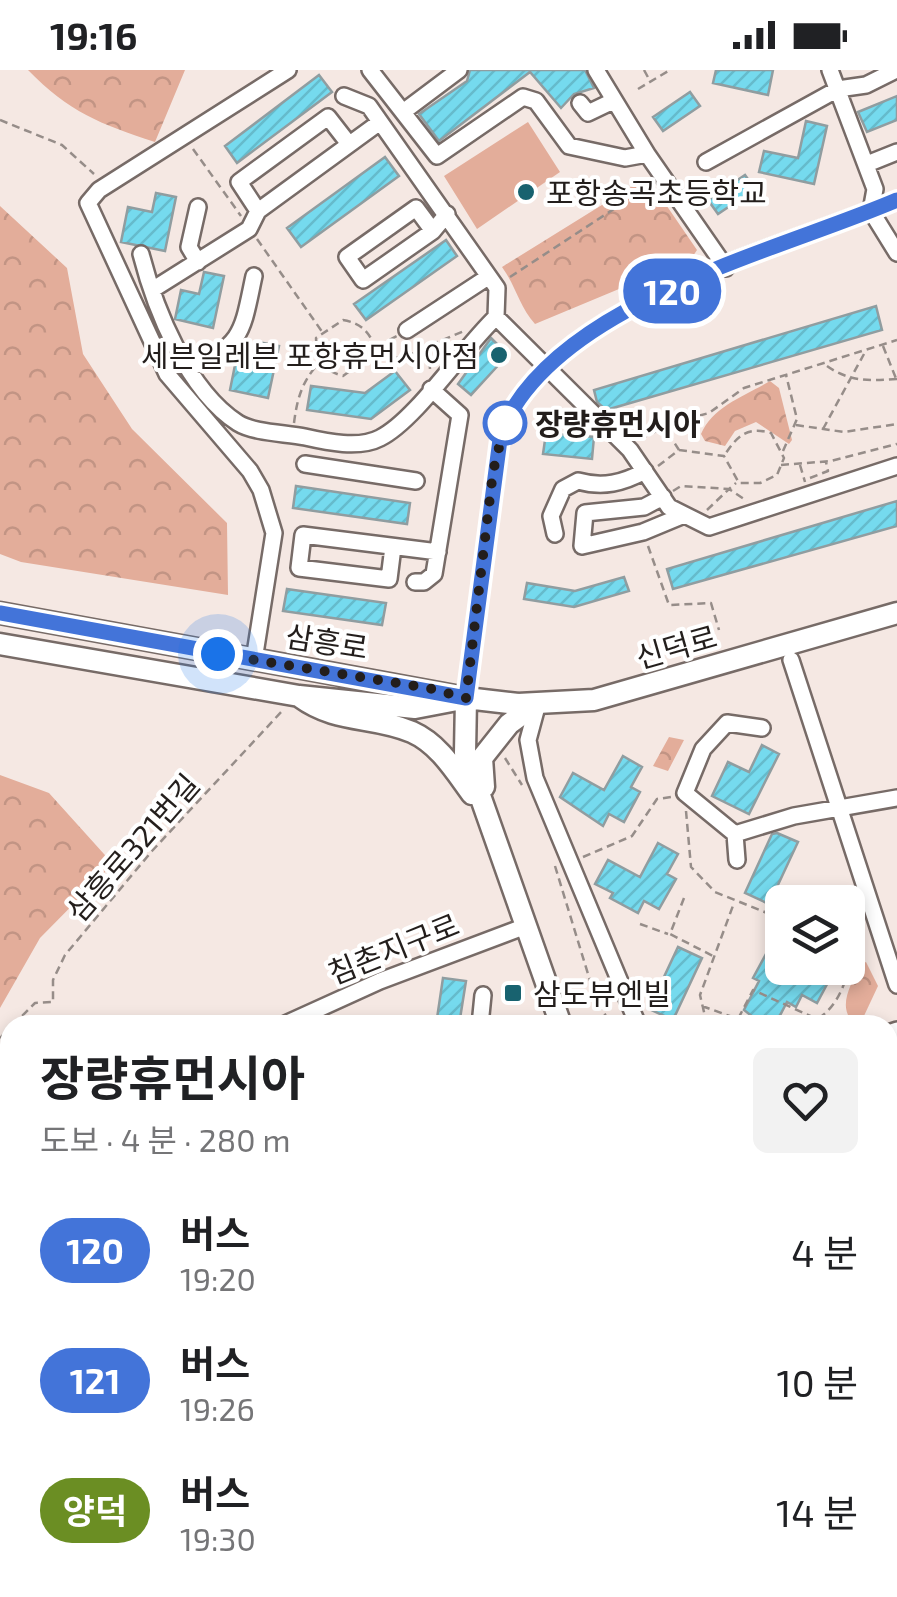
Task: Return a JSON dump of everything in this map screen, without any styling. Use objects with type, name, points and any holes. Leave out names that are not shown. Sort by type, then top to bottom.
[{"type":"main road","name":"삼흥로","points":[[0,613],[428,688],[466,698]]},
{"type":"main road","name":"신덕로","points":[[466,698],[594,700],[897,613]]},
{"type":"main road","name":"삼흥로","points":[[0,644],[299,696],[414,708],[466,698]]},
{"type":"main road","points":[[299,696],[324,714],[393,726],[424,739],[446,758],[486,814]]},
{"type":"main road","points":[[466,698],[465,753],[557,1015]]},
{"type":"main road","points":[[486,814],[482,758],[508,724],[538,702]]},
{"type":"street","points":[[254,660],[274,533],[261,490],[250,470],[167,374],[88,203],[106,185],[288,70]]},
{"type":"street","points":[[370,70],[436,156],[523,97],[536,101],[569,146],[625,158],[648,154]]},
{"type":"street","points":[[403,112],[459,70]]},
{"type":"street","points":[[596,70],[611,102],[726,268]]},
{"type":"street","points":[[830,70],[875,189],[871,211],[897,254]]},
{"type":"street","points":[[706,162],[838,89],[866,76],[896,70]]},
{"type":"street","points":[[390,95],[403,93],[420,100]]},
{"type":"street","points":[[140,254],[164,327],[190,368],[240,425],[358,443],[380,438],[496,317],[496,279],[365,101],[344,96]]},
{"type":"street","points":[[580,103],[588,113],[611,102]]},
{"type":"street","points":[[258,211],[239,182],[328,116],[350,144]]},
{"type":"street","points":[[152,290],[249,229],[258,211],[380,122]]},
{"type":"street","points":[[867,164],[897,152]]},
{"type":"street","points":[[466,698],[501,432],[514,401],[543,366],[604,320],[897,200]]},
{"type":"street","points":[[198,207],[188,246],[198,262]]},
{"type":"street","points":[[433,231],[416,208],[346,257],[363,280],[433,231],[446,214]]},
{"type":"street","points":[[190,368],[226,352],[241,336],[254,276]]},
{"type":"street","points":[[407,330],[496,279]]},
{"type":"street","points":[[496,317],[627,446],[669,507],[709,527],[806,488],[897,466]]},
{"type":"street","points":[[415,582],[424,582],[434,574],[460,415],[431,389]]},
{"type":"street","points":[[353,472],[358,443]]},
{"type":"street","points":[[306,464],[416,481]]},
{"type":"street","points":[[555,534],[551,516],[562,488],[578,481],[594,485],[624,482],[646,471]]},
{"type":"street","points":[[663,497],[644,506],[585,513],[582,546],[690,518]]},
{"type":"street","points":[[393,547],[389,579],[299,568],[303,536],[438,552]]},
{"type":"street","points":[[791,660],[897,985]]},
{"type":"street","points":[[538,702],[528,740],[535,778],[634,1015]]},
{"type":"street","points":[[737,860],[736,834],[686,794],[703,750],[726,723],[762,728]]},
{"type":"street","points":[[736,834],[794,816],[839,812],[897,798]]},
{"type":"street","name":"침촌지구로","points":[[305,1015],[380,981],[526,926]]},
{"type":"street","points":[[481,1015],[482,994]]},
{"type":"path","points":[[644,70],[650,82]]},
{"type":"path","points":[[638,90],[670,70]]},
{"type":"path","points":[[0,120],[62,145],[106,185]]},
{"type":"path","points":[[184,136],[323,332]]},
{"type":"path","points":[[496,279],[655,182]]},
{"type":"path","points":[[375,347],[358,323],[344,320],[316,338],[320,362],[328,372],[343,376],[370,356],[375,347],[407,330]]},
{"type":"path","points":[[370,356],[403,358],[467,330]]},
{"type":"path","points":[[627,446],[664,427],[709,413],[744,388],[897,340]]},
{"type":"path","points":[[428,346],[431,389]]},
{"type":"path","points":[[826,365],[866,382],[897,380],[883,346]]},
{"type":"path","points":[[823,429],[865,353]]},
{"type":"path","points":[[293,435],[297,400],[307,376],[320,362]]},
{"type":"path","points":[[690,518],[738,481],[760,484],[772,478],[781,466],[796,425],[786,375]]},
{"type":"path","points":[[796,425],[844,432],[897,424]]},
{"type":"path","points":[[664,427],[679,450]]},
{"type":"path","points":[[724,456],[741,434],[756,429],[771,433],[783,452]]},
{"type":"path","points":[[781,466],[826,462],[897,444]]},
{"type":"path","points":[[646,471],[679,450],[724,456]]},
{"type":"path","points":[[724,456],[738,481]]},
{"type":"path","points":[[792,486],[806,488],[828,470],[826,462]]},
{"type":"path","points":[[800,464],[806,488]]},
{"type":"path","points":[[772,478],[780,491]]},
{"type":"path","points":[[663,497],[680,486],[729,489],[748,501],[758,498]]},
{"type":"path","points":[[643,532],[669,606],[711,603],[720,630]]},
{"type":"path","name":"삼흥로321번길","points":[[22,1015],[34,1003],[52,1002],[53,980],[64,955],[152,851],[270,721],[299,696]]},
{"type":"path","points":[[500,749],[525,792]]},
{"type":"path","points":[[570,862],[632,836],[657,799],[686,794],[691,867],[715,892],[765,913]]},
{"type":"path","points":[[551,854],[592,987],[605,1015]]},
{"type":"path","points":[[670,934],[684,898]]},
{"type":"path","points":[[704,1015],[700,996],[734,902]]},
{"type":"path","points":[[640,924],[714,956]]},
{"type":"path","points":[[824,1015],[843,985]]},
{"type":"path","points":[[740,1015],[754,990],[808,1015]]},
{"type":"path","points":[[702,1006],[727,1015]]},
{"type":"green space","points":[[28,70],[185,70],[155,142],[86,115]]},
{"type":"green space","points":[[528,122],[560,172],[477,229],[444,176]]},
{"type":"green space","points":[[647,177],[697,250],[691,259],[535,324],[502,267]]},
{"type":"green space","points":[[0,206],[67,268],[83,354],[132,429],[227,523],[228,595],[21,562],[0,554]]},
{"type":"green space","points":[[770,381],[779,388],[792,440],[789,444],[756,422],[735,431],[725,446],[705,441],[701,434],[713,416]]},
{"type":"green space","points":[[669,737],[684,740],[668,771],[653,766]]},
{"type":"green space","points":[[0,775],[49,793],[113,864],[40,938],[0,1008]]},
{"type":"green space","points":[[866,962],[878,986],[864,1015],[848,1015],[851,985],[865,985]]},
{"type":"building","points":[[470,70],[585,70],[594,88],[574,94],[561,108],[530,72],[439,141],[419,114],[467,81]]},
{"type":"building","points":[[716,70],[773,70],[768,95],[713,83]]},
{"type":"building","points":[[319,75],[332,92],[237,163],[225,146]]},
{"type":"building","points":[[690,92],[700,106],[663,131],[653,117]]},
{"type":"building","points":[[897,96],[897,120],[867,132],[858,112]]},
{"type":"building","points":[[806,121],[827,126],[814,184],[759,172],[764,151],[798,158]]},
{"type":"building","points":[[385,157],[399,176],[301,247],[287,228]]},
{"type":"building","points":[[745,175],[755,189],[718,214],[708,200]]},
{"type":"building","points":[[156,193],[176,197],[165,251],[121,242],[128,207],[152,212]]},
{"type":"building","points":[[446,240],[457,256],[366,320],[354,304]]},
{"type":"building","points":[[204,272],[224,276],[213,328],[175,319],[181,290],[199,294]]},
{"type":"building","points":[[876,306],[882,330],[606,410],[597,402],[594,390]]},
{"type":"building","points":[[491,338],[504,351],[503,360],[471,395],[458,384]]},
{"type":"building","points":[[258,342],[279,346],[268,398],[230,390],[236,360],[254,364]]},
{"type":"building","points":[[395,371],[410,390],[371,419],[307,410],[311,386],[365,393]]},
{"type":"building","points":[[546,433],[594,437],[592,459],[543,454]]},
{"type":"building","points":[[296,486],[410,503],[407,524],[293,508]]},
{"type":"building","points":[[897,501],[897,526],[673,589],[667,569]]},
{"type":"building","points":[[624,577],[629,591],[574,607],[524,599],[527,583],[575,591]]},
{"type":"building","points":[[287,589],[386,603],[382,625],[283,611]]},
{"type":"building","points":[[762,745],[779,754],[749,814],[712,796],[728,762],[749,772]]},
{"type":"building","points":[[623,756],[642,767],[631,787],[640,792],[624,822],[609,814],[603,826],[560,797],[573,773],[604,790]]},
{"type":"building","points":[[772,834],[798,842],[778,885],[765,885],[765,902],[745,893]]},
{"type":"building","points":[[658,843],[678,854],[667,874],[676,879],[659,909],[644,901],[638,913],[610,898],[613,893],[595,884],[608,860],[640,877]]},
{"type":"building","points":[[678,947],[702,958],[675,1015],[649,1009]]},
{"type":"building","points":[[765,956],[765,985],[827,985],[817,1003],[802,995],[796,1007],[787,1002],[780,1015],[750,1015],[744,1010],[759,981],[753,978]]},
{"type":"building","points":[[443,978],[466,981],[461,1015],[437,1015]]},
{"type":"bus line","name":"120","points":[[0,613],[428,688],[466,698],[501,432],[514,401],[543,366],[604,320],[897,200]]},
{"type":"place","name":"포항송곡초등학교","points":[[526,192]]},
{"type":"place","name":"세븐일레븐 포항휴먼시아점","points":[[499,355]]},
{"type":"place","name":"장량휴먼시아","points":[[505,423]]},
{"type":"place","name":"삼도뷰엔빌","points":[[513,993]]},
{"type":"route","points":[[218,654],[428,688],[466,698],[493,472],[505,423]]}]
